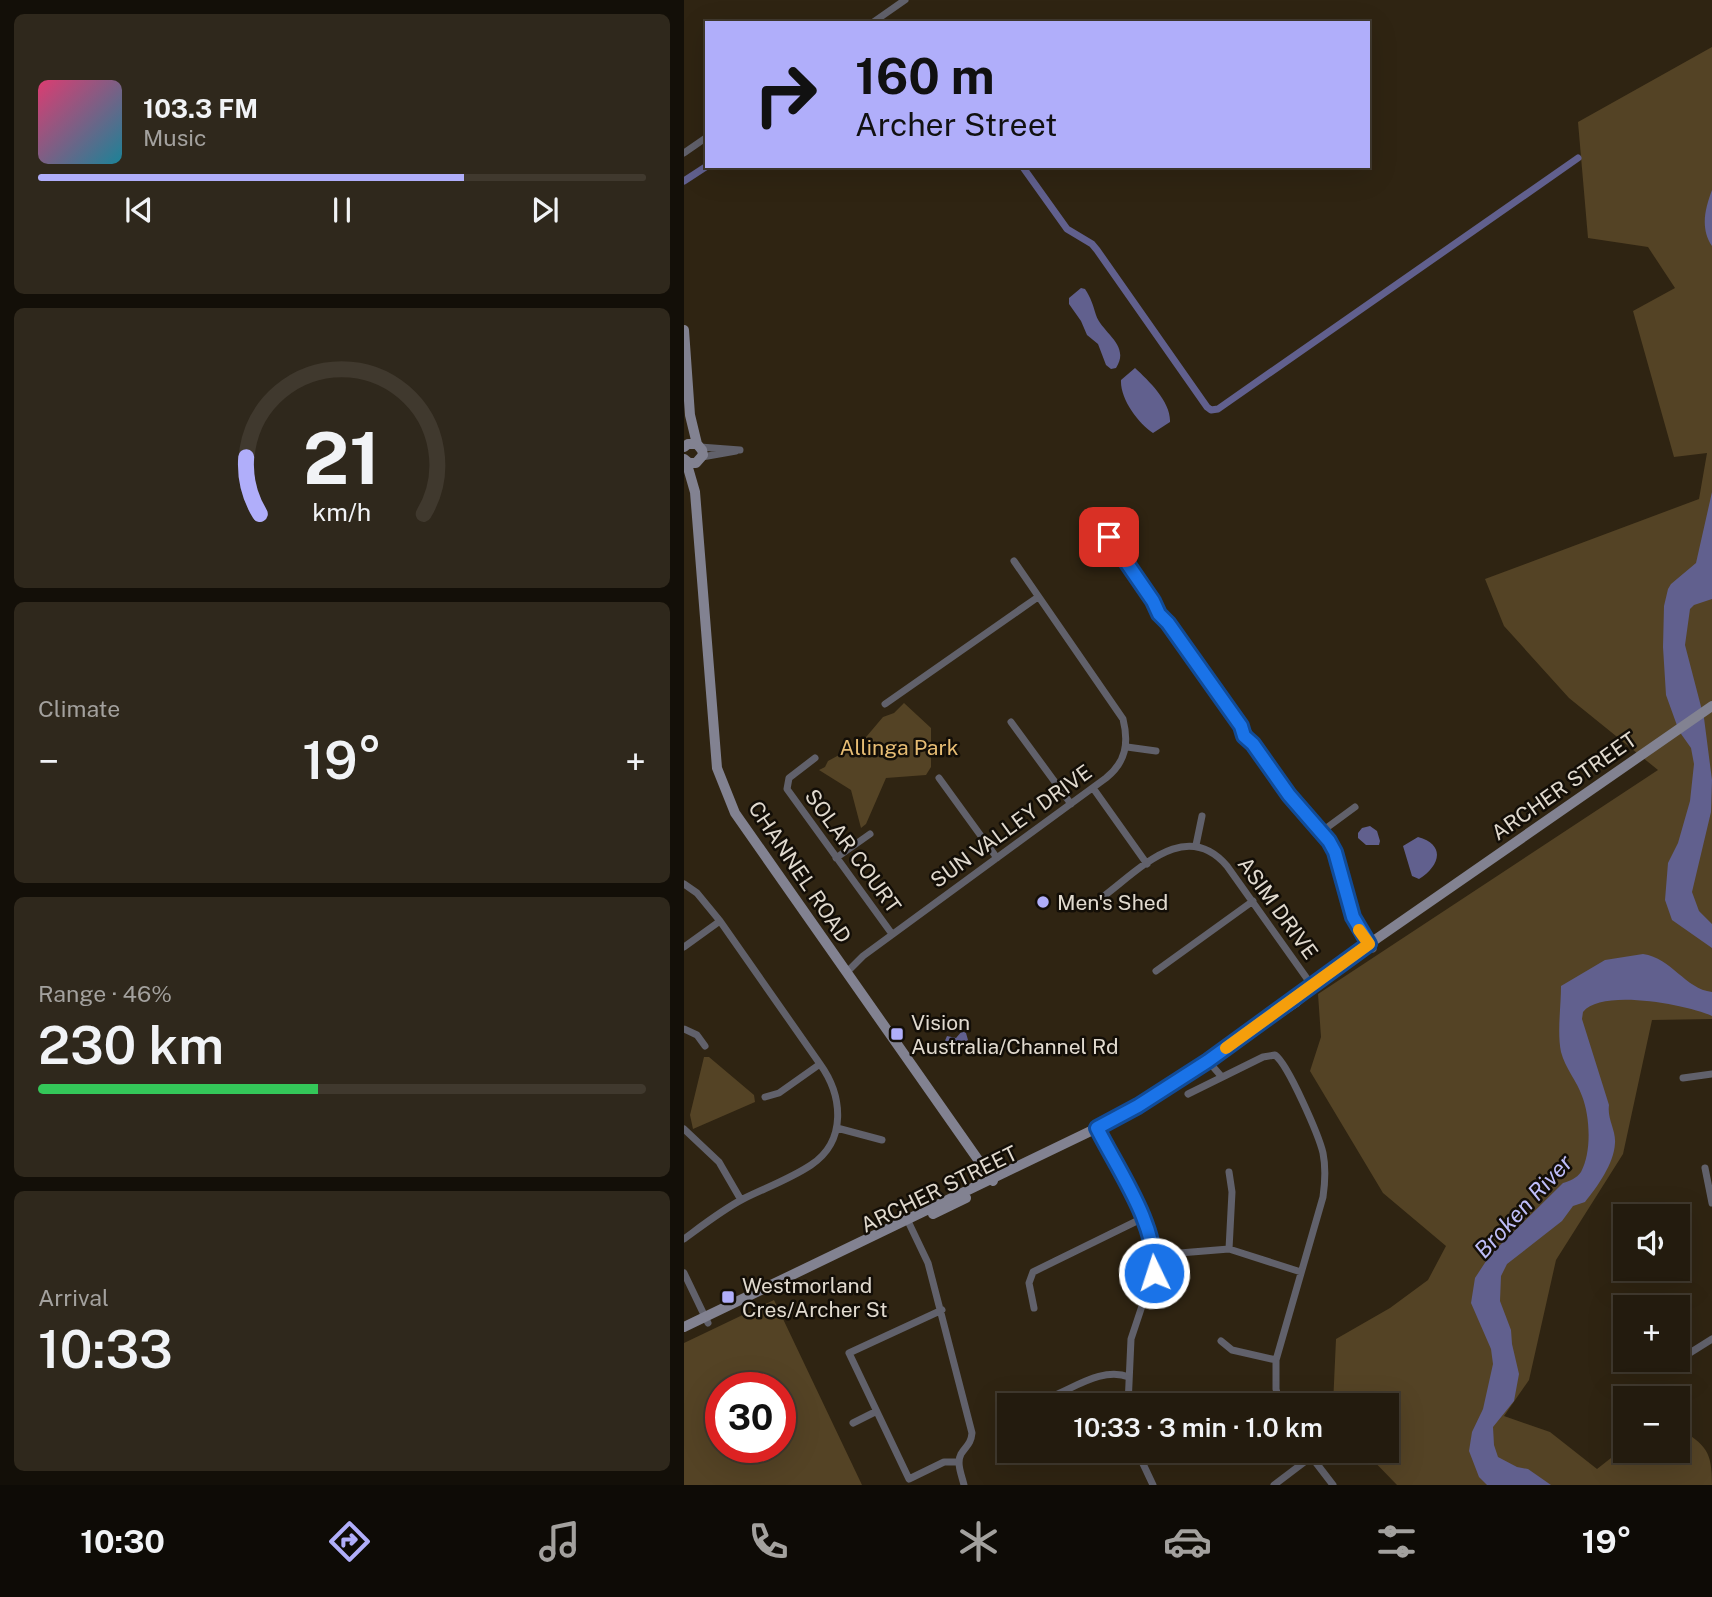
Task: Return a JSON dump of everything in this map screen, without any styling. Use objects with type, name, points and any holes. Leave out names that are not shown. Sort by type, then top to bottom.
[{"type":"main road","name":"CHANNEL ROAD","points":[[684,330],[690,415],[700,452],[695,492],[717,768],[735,813],[970,1150],[989,1183]]},
{"type":"main road","name":"CHANNEL ROAD","points":[[684,447],[690,415]]},
{"type":"main road","points":[[684,447],[688,444],[700,452],[696,463],[685,460]]},
{"type":"main road","name":"CHANNEL ROAD","points":[[685,460],[695,492]]},
{"type":"main road","name":"ARCHER STREET","points":[[684,1334],[749,1298],[1099,1131],[1144,1105],[1712,706]]},
{"type":"main road","name":"ARCHER STREET","points":[[684,1327],[707,1320]]},
{"type":"street","points":[[875,21],[905,0]]},
{"type":"street","points":[[684,153],[705,138]]},
{"type":"street","points":[[1102,519],[1109,537],[1159,614],[1241,726],[1244,736],[1253,744],[1289,795],[1335,852],[1353,917],[1371,946]]},
{"type":"street","points":[[1014,561],[1123,719],[1127,747],[1156,751]]},
{"type":"street","points":[[885,704],[1038,597]]},
{"type":"street","points":[[1011,722],[1071,804]]},
{"type":"street","name":"SUN VALLEY DRIVE","points":[[844,970],[847,964],[863,956],[1093,788],[1119,765],[1127,747]]},
{"type":"street","name":"SOLAR COURT","points":[[815,758],[792,775],[786,786],[892,934]]},
{"type":"street","points":[[939,778],[997,858]]},
{"type":"street","points":[[1093,788],[1147,864]]},
{"type":"street","points":[[1321,832],[1355,807]]},
{"type":"street","points":[[1103,895],[1162,853],[1177,846],[1197,845],[1202,816]]},
{"type":"street","points":[[836,858],[870,834]]},
{"type":"street","name":"ASIM DRIVE","points":[[1197,845],[1218,855],[1314,986]]},
{"type":"street","points":[[684,884],[697,892],[720,921],[820,1064],[834,1087],[837,1098],[837,1128],[826,1151],[810,1166],[741,1200],[684,1238]]},
{"type":"street","points":[[1155,971],[1253,901]]},
{"type":"street","points":[[684,947],[720,921]]},
{"type":"street","points":[[684,1029],[697,1035],[705,1046]]},
{"type":"street","points":[[1188,1094],[1267,1055],[1277,1057],[1282,1062],[1315,1130],[1322,1151],[1325,1186],[1276,1360],[1277,1393]]},
{"type":"street","points":[[1205,1063],[1218,1078]]},
{"type":"street","points":[[765,1097],[779,1093],[820,1064]]},
{"type":"street","points":[[1683,1078],[1712,1074]]},
{"type":"street","points":[[837,1128],[882,1139]]},
{"type":"street","points":[[684,1129],[719,1162],[741,1200]]},
{"type":"street","points":[[1099,1131],[1149,1230],[1155,1255],[1154,1273],[1131,1339],[1128,1393]]},
{"type":"street","points":[[1705,1168],[1712,1203]]},
{"type":"street","points":[[1229,1172],[1232,1192],[1229,1249]]},
{"type":"street","points":[[1034,1308],[1029,1283],[1033,1272],[1143,1218]]},
{"type":"street","points":[[909,1222],[928,1263],[972,1433],[971,1442],[961,1454],[959,1462],[964,1485]]},
{"type":"street","points":[[1155,1255],[1229,1249],[1301,1272]]},
{"type":"street","points":[[684,1273],[707,1320]]},
{"type":"street","points":[[942,1310],[849,1353],[909,1479],[944,1462],[959,1462]]},
{"type":"street","points":[[1690,1353],[1712,1339]]},
{"type":"street","points":[[1221,1341],[1232,1350],[1276,1360]]},
{"type":"street","points":[[1060,1393],[1103,1375],[1117,1373],[1129,1377]]},
{"type":"street","points":[[853,1423],[875,1412]]},
{"type":"street","points":[[1142,1463],[1153,1485]]},
{"type":"street","points":[[1274,1485],[1299,1463]]},
{"type":"street","points":[[1316,1463],[1333,1485]]},
{"type":"green space","points":[[1712,47],[1712,1019],[1652,1020],[1623,1154],[1556,1260],[1529,1380],[1504,1416],[1550,1432],[1597,1469],[1613,1456],[1613,1463],[1690,1463],[1690,1435],[1701,1444],[1709,1456],[1712,1485],[1397,1485],[1376,1463],[1399,1463],[1399,1393],[1334,1393],[1336,1339],[1390,1308],[1428,1280],[1446,1246],[1383,1193],[1310,1071],[1321,1037],[1318,994],[1658,770],[1569,698],[1504,626],[1485,579],[1699,499],[1707,453],[1674,457],[1633,311],[1675,288],[1648,247],[1588,238],[1578,122]]},
{"type":"green space","name":"Allinga Park","points":[[904,703],[931,728],[931,767],[926,775],[886,778],[866,824],[861,828],[851,790],[819,770],[825,767],[828,761],[861,743],[883,717],[894,713]]},
{"type":"green space","points":[[704,1057],[709,1057],[754,1095],[755,1102],[693,1129],[690,1115]]},
{"type":"green space","points":[[774,1300],[862,1485],[684,1485],[684,1343]]},
{"type":"water","points":[[1712,190],[1712,246],[1706,232],[1705,218]]},
{"type":"water","points":[[1081,288],[1085,289],[1099,322],[1118,346],[1120,360],[1116,368],[1111,369],[1106,365],[1098,344],[1087,335],[1069,304],[1069,298]]},
{"type":"water","points":[[1135,368],[1158,392],[1169,414],[1170,422],[1153,433],[1136,417],[1123,395],[1121,380]]},
{"type":"water","points":[[1712,492],[1712,599],[1690,609],[1685,645],[1704,718],[1712,780],[1711,812],[1692,892],[1699,911],[1712,924],[1712,948],[1672,920],[1665,900],[1668,863],[1678,843],[1690,801],[1694,764],[1691,748],[1679,731],[1666,695],[1663,647],[1664,606],[1668,589],[1696,563]]},
{"type":"water","points":[[1370,826],[1377,831],[1379,845],[1366,845],[1358,838],[1362,828]]},
{"type":"water","points":[[1418,837],[1433,845],[1437,856],[1435,863],[1419,879],[1412,876],[1403,846]]},
{"type":"water","points":[[1643,954],[1662,961],[1702,990],[1712,992],[1712,1016],[1684,1007],[1626,1000],[1593,1005],[1583,1012],[1582,1019],[1609,1105],[1615,1138],[1612,1159],[1585,1202],[1573,1206],[1562,1221],[1507,1264],[1501,1276],[1500,1301],[1511,1330],[1519,1374],[1514,1401],[1493,1427],[1494,1445],[1498,1457],[1517,1467],[1528,1469],[1551,1485],[1487,1485],[1479,1477],[1469,1451],[1472,1432],[1483,1409],[1493,1364],[1491,1349],[1471,1303],[1475,1278],[1490,1255],[1563,1183],[1577,1176],[1585,1164],[1588,1124],[1585,1104],[1561,1052],[1561,986],[1605,960]]},
{"type":"water","points":[[962,1031],[966,1033],[968,1040],[957,1040],[957,1045],[952,1048],[945,1047],[947,1036],[956,1038]]},
{"type":"waterway","points":[[1023,168],[1067,229],[1097,250],[1211,410],[1218,409],[1578,158]]},
{"type":"waterway","points":[[684,181],[705,167]]},
{"type":"slow traffic","points":[[1226,1048],[1369,944],[1359,930]]},
{"type":"place","name":"Men's Shed","points":[[1043,902]]},
{"type":"place","name":"Vision Australia/Channel Rd","points":[[897,1034]]},
{"type":"place","name":"Westmorland Cres/Archer St","points":[[728,1297]]},
{"type":"route","points":[[1109,537],[1159,614],[1241,726],[1244,736],[1253,744],[1289,795],[1329,841],[1340,864],[1353,917],[1369,944],[1208,1061],[1138,1106],[1097,1128],[1149,1230],[1155,1255],[1154,1273]]},
{"type":"water label","name":"Broken River","points":[[1523,1206]]}]
